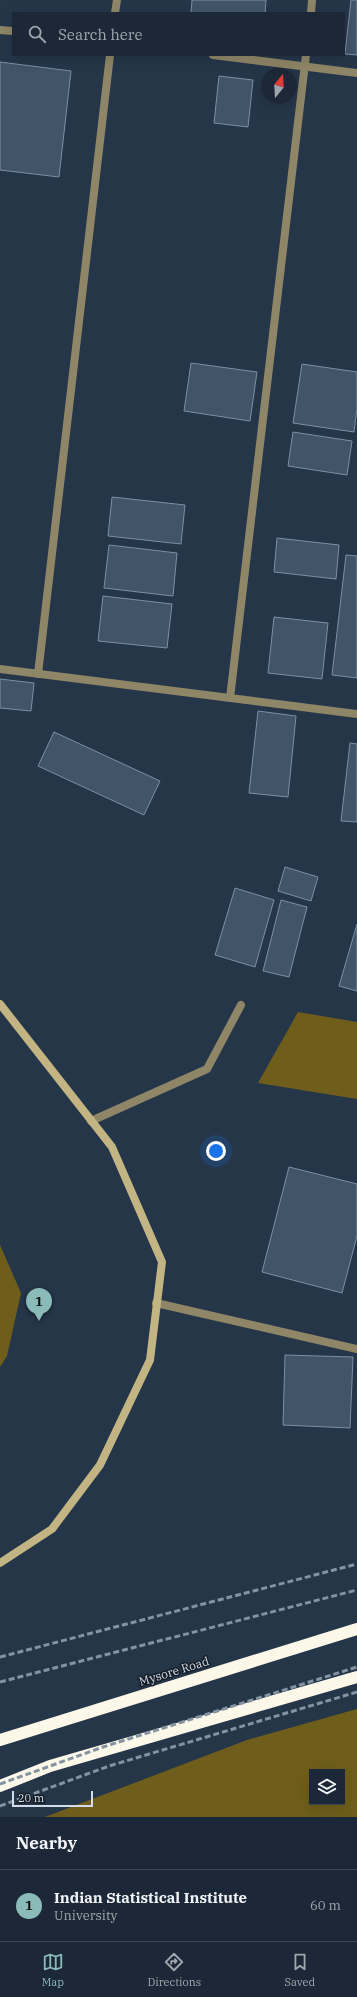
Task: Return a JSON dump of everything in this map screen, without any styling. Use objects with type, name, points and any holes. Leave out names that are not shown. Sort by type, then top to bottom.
[{"type":"highway","name":"Mysore Road","points":[[0,1740],[357,1629]]},
{"type":"highway","points":[[0,1786],[50,1766],[357,1677]]},
{"type":"street","points":[[115,12],[117,0]]},
{"type":"street","points":[[311,12],[312,0]]},
{"type":"street","points":[[0,30],[12,31]]},
{"type":"street","points":[[38,674],[110,56]]},
{"type":"street","points":[[221,56],[357,73]]},
{"type":"street","points":[[230,698],[306,56]]},
{"type":"street","points":[[0,670],[357,714]]},
{"type":"street","points":[[0,1004],[112,1147],[162,1262],[150,1360],[100,1465],[52,1529],[0,1563]]},
{"type":"street","points":[[91,1121],[207,1069],[241,1005]]},
{"type":"street","points":[[156,1303],[357,1349]]},
{"type":"shaded area","points":[[298,1012],[357,1022],[357,1099],[258,1083]]},
{"type":"shaded area","points":[[0,1245],[21,1293],[7,1356],[0,1367]]},
{"type":"shaded area","points":[[357,1709],[357,1817],[45,1817],[247,1740]]},
{"type":"building","points":[[192,0],[266,0],[265,12],[191,12]]},
{"type":"building","points":[[351,0],[357,0],[357,55],[345,54]]},
{"type":"building","points":[[0,62],[71,71],[59,177],[0,170]]},
{"type":"building","points":[[219,76],[253,80],[248,127],[214,123]]},
{"type":"building","points":[[191,363],[257,372],[250,421],[184,411]]},
{"type":"building","points":[[302,364],[357,372],[357,408],[354,432],[293,423]]},
{"type":"building","points":[[293,432],[352,441],[347,475],[288,466]]},
{"type":"building","points":[[112,497],[185,505],[181,544],[108,536]]},
{"type":"building","points":[[277,538],[339,545],[336,579],[274,572]]},
{"type":"building","points":[[109,545],[177,553],[173,596],[104,588]]},
{"type":"building","points":[[346,555],[357,556],[357,678],[332,675]]},
{"type":"building","points":[[103,596],[172,604],[167,648],[98,641]]},
{"type":"building","points":[[274,617],[328,623],[322,679],[268,673]]},
{"type":"building","points":[[0,679],[34,683],[31,711],[0,708]]},
{"type":"building","points":[[258,711],[296,716],[288,797],[249,793]]},
{"type":"building","points":[[54,732],[160,781],[144,815],[38,766]]},
{"type":"building","points":[[350,743],[357,744],[357,822],[341,821]]},
{"type":"building","points":[[285,867],[318,877],[311,901],[278,891]]},
{"type":"building","points":[[235,888],[274,900],[255,967],[215,955]]},
{"type":"building","points":[[281,900],[307,907],[289,977],[263,971]]},
{"type":"building","points":[[357,924],[357,991],[339,986]]},
{"type":"building","points":[[289,1167],[357,1184],[357,1236],[342,1293],[262,1272]]},
{"type":"building","points":[[285,1355],[353,1357],[350,1428],[283,1425]]},
{"type":"railway","points":[[0,1657],[357,1564]]},
{"type":"railway","points":[[0,1682],[357,1590]]},
{"type":"railway","points":[[0,1784],[103,1747],[357,1667]]},
{"type":"railway","points":[[0,1806],[109,1766],[357,1692]]},
{"type":"place","name":"Indian Statistical Institute","points":[[39,1321]]}]
